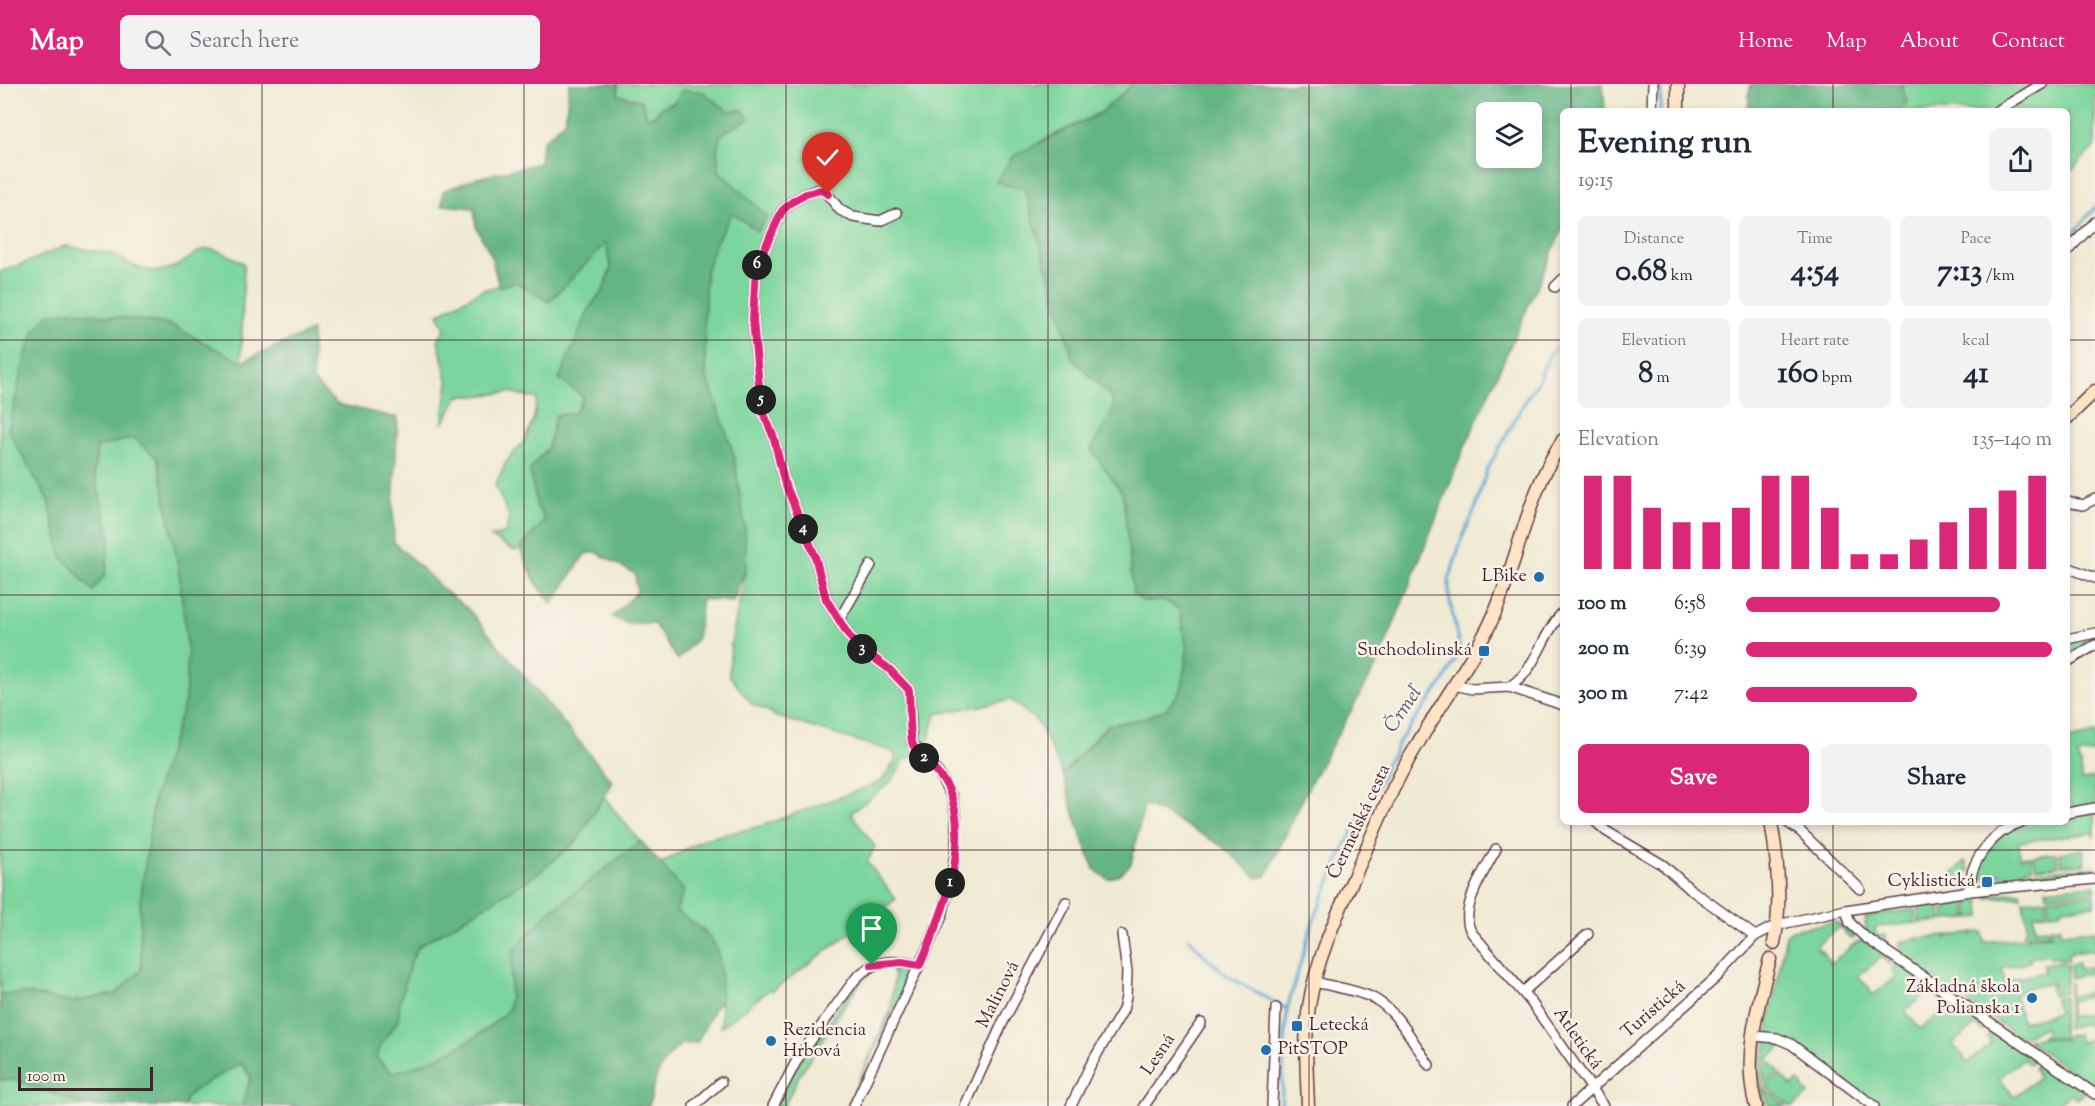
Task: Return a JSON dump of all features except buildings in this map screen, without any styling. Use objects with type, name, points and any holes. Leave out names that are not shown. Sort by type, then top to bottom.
[{"type":"main road","points":[[1678,84],[1678,108]]},
{"type":"main road","points":[[2070,415],[2095,391]]},
{"type":"main road","name":"Čermeľská cesta","points":[[1308,1106],[1307,1026],[1314,982],[1333,926],[1398,779],[1412,752],[1473,657],[1500,600],[1534,496],[1560,446]]},
{"type":"main road","points":[[1772,825],[1776,848],[1777,925],[1774,943]]},
{"type":"main road","points":[[1756,1106],[1751,1060],[1770,959]]},
{"type":"street","points":[[1652,108],[1653,84]]},
{"type":"street","points":[[2003,108],[2042,84]]},
{"type":"street","points":[[854,1106],[942,915],[956,848],[956,816],[945,782],[912,743],[909,690],[889,669],[858,646],[849,636],[826,599],[815,556],[784,481],[774,438],[761,407],[753,320],[756,267],[782,211],[792,202],[816,190],[825,192],[840,210],[853,217],[880,221],[897,213]]},
{"type":"street","points":[[2070,248],[2095,222]]},
{"type":"street","points":[[1555,287],[1560,282]]},
{"type":"street","points":[[2070,503],[2083,505],[2095,500]]},
{"type":"street","points":[[839,620],[871,565]]},
{"type":"street","points":[[2070,568],[2095,578]]},
{"type":"street","points":[[1509,687],[1520,681],[1530,668],[1547,633],[1560,616]]},
{"type":"street","points":[[2070,638],[2095,633]]},
{"type":"street","points":[[2070,660],[2095,645]]},
{"type":"street","points":[[1455,685],[1472,689],[1509,687],[1560,704]]},
{"type":"street","points":[[2070,812],[2095,808]]},
{"type":"street","points":[[1599,825],[1663,865],[1690,889],[1755,936]]},
{"type":"street","points":[[1791,825],[1860,889]]},
{"type":"street","points":[[1970,891],[1972,874],[1988,844],[2003,829],[2013,825]]},
{"type":"street","name":"Atletická","points":[[1496,849],[1470,901],[1466,914],[1467,924],[1472,933],[1523,992],[1604,1106]]},
{"type":"street","name":"Turistická","points":[[1572,1106],[1719,976],[1755,936],[1777,925],[1846,910],[1970,891],[2095,879]]},
{"type":"street","name":"Malinová","points":[[965,1106],[1003,1022],[1066,902]]},
{"type":"street","points":[[1846,910],[1850,923],[1865,937],[2095,1094]]},
{"type":"street","points":[[1523,992],[1588,934]]},
{"type":"street","points":[[1071,1106],[1090,1066],[1123,1010],[1127,972],[1122,935]]},
{"type":"street","points":[[773,1106],[798,1058],[865,969],[880,963],[902,962],[920,965]]},
{"type":"street","points":[[1314,982],[1361,993],[1381,1003],[1394,1016],[1429,1065]]},
{"type":"street","points":[[1272,1106],[1276,1008]]},
{"type":"street","name":"Lesná","points":[[1144,1106],[1201,1023]]},
{"type":"street","points":[[1754,1036],[1786,1041],[1874,1106]]},
{"type":"street","points":[[694,1106],[720,1082]]},
{"type":"green space","points":[[569,84],[618,84],[618,95],[642,101],[647,117],[654,116],[662,107],[674,103],[682,90],[703,92],[728,111],[743,110],[749,119],[720,135],[717,152],[719,171],[768,217],[757,231],[732,213],[715,244],[706,272],[704,325],[706,374],[734,455],[745,528],[746,568],[733,602],[702,599],[697,638],[678,660],[654,624],[628,624],[612,617],[637,592],[635,574],[596,552],[585,554],[552,604],[535,581],[520,549],[545,520],[537,507],[530,470],[548,447],[556,415],[575,413],[583,397],[559,379],[590,307],[603,291],[611,269],[606,243],[549,302],[516,282],[499,287],[491,255],[476,227],[474,208],[442,205],[443,191],[476,178],[540,163],[542,142],[565,121]]},
{"type":"green space","points":[[618,84],[1133,84],[1102,112],[1041,141],[1025,190],[1073,359],[1112,398],[1114,411],[1091,449],[1123,494],[1129,545],[1142,601],[1166,601],[1179,609],[1187,650],[1182,688],[1167,709],[1141,719],[1107,725],[1063,774],[1038,722],[1011,700],[936,714],[922,762],[913,757],[906,758],[890,783],[851,813],[875,847],[867,862],[896,899],[721,1027],[721,994],[705,931],[676,911],[684,891],[660,864],[704,839],[761,826],[881,782],[896,760],[894,752],[774,716],[752,704],[729,675],[731,643],[746,568],[734,455],[706,374],[704,325],[706,272],[715,244],[704,133],[743,110],[728,111],[703,92],[662,107],[654,116],[647,117],[642,101],[618,95]]},
{"type":"green space","points":[[1133,84],[1603,84],[1605,108],[1560,108],[1560,235],[1460,458],[1379,661],[1311,782],[1266,876],[1257,878],[1222,846],[1171,817],[1144,805],[1131,864],[1119,875],[1108,879],[1094,869],[1074,814],[1063,774],[1108,725],[1141,719],[1167,709],[1182,688],[1187,650],[1179,609],[1166,601],[1142,601],[1133,593],[1123,494],[1091,449],[1113,411],[1112,398],[1073,359],[1025,190],[996,182],[1013,156],[1102,112]]},
{"type":"green space","points":[[1750,84],[1901,84],[1907,103],[1900,108],[1748,108]]},
{"type":"green space","points":[[1901,84],[2095,84],[2095,146],[2070,172],[2070,108],[1900,108],[1907,103]]},
{"type":"green space","points":[[606,242],[611,268],[603,291],[590,307],[583,397],[576,413],[556,415],[548,447],[530,470],[537,507],[545,520],[520,549],[514,551],[491,537],[506,533],[509,516],[495,485],[507,461],[525,440],[534,417],[537,399],[510,392],[459,396],[442,425],[448,383],[438,340],[445,328],[438,314],[482,290],[516,282],[549,302]]},
{"type":"green space","points":[[65,246],[107,253],[136,267],[155,271],[169,269],[204,250],[226,254],[244,264],[241,362],[169,324],[69,311],[8,430],[48,500],[62,557],[110,536],[94,473],[97,447],[134,438],[158,459],[179,570],[188,654],[185,701],[154,798],[140,905],[141,970],[116,994],[71,1002],[30,994],[0,994],[0,272]]},
{"type":"green space","points":[[69,311],[169,324],[241,362],[312,331],[313,381],[337,404],[398,418],[393,507],[394,542],[444,590],[468,609],[613,782],[576,842],[537,874],[419,946],[411,961],[400,1001],[398,1020],[382,1043],[376,1058],[392,1073],[439,1057],[469,1041],[497,1021],[509,1009],[513,951],[548,913],[641,841],[684,891],[676,911],[702,931],[716,947],[721,983],[721,1001],[714,1009],[697,1043],[681,1044],[662,1065],[649,1106],[242,1106],[251,1077],[241,1063],[190,1094],[184,1106],[86,1106],[17,1080],[0,1080],[0,994],[30,994],[71,1002],[116,994],[141,970],[140,905],[154,798],[185,701],[188,654],[179,570],[158,459],[134,438],[97,447],[94,473],[110,536],[106,573],[93,591],[62,557],[48,500],[8,430],[25,356],[35,331],[49,313]]},
{"type":"green space","points":[[2095,635],[2095,641],[2073,653],[2070,649],[2070,641]]},
{"type":"green space","points":[[2095,734],[2095,752],[2078,755],[2079,763],[2081,763],[2081,780],[2095,778],[2095,805],[2075,809],[2070,801],[2070,739]]},
{"type":"green space","points":[[604,797],[640,842],[513,951],[509,1009],[497,1021],[455,1049],[424,1063],[392,1073],[376,1058],[382,1043],[398,1020],[399,1001],[411,961],[419,946],[537,874],[576,842]]},
{"type":"green space","points":[[2095,812],[2095,838],[2093,833],[2019,842],[2020,857],[2031,856],[2032,868],[2023,870],[2016,876],[2002,878],[2001,875],[1995,875],[1995,878],[1978,880],[1977,872],[1985,854],[2009,831],[2020,825],[2070,825],[2070,816]]},
{"type":"green space","points":[[2083,849],[2085,864],[2061,865],[2060,853]]},
{"type":"green space","points":[[2057,853],[2058,866],[2036,868],[2033,856]]},
{"type":"green space","points":[[1965,861],[1969,870],[1964,877],[1954,883],[1942,885]]},
{"type":"green space","points":[[2095,867],[2095,872],[2062,875],[2061,870]]},
{"type":"green space","points":[[2059,870],[2060,875],[2022,879],[2029,872]]},
{"type":"green space","points":[[2095,885],[2095,891],[2047,895],[2046,889]]},
{"type":"green space","points":[[2020,892],[2021,897],[1987,898],[1986,895]]},
{"type":"green space","points":[[2095,894],[2095,905],[2060,908],[2060,912],[2049,913],[2047,898]]},
{"type":"green space","points":[[2045,899],[2046,913],[2034,914],[2035,929],[2047,928],[2048,934],[2023,935],[2027,927],[2023,901]]},
{"type":"green space","points":[[1966,901],[1968,918],[1945,920],[1944,904]]},
{"type":"green space","points":[[1969,901],[1980,901],[1981,917],[1970,918]]},
{"type":"green space","points":[[1940,905],[1942,921],[1919,923],[1918,908]]},
{"type":"green space","points":[[1914,909],[1916,923],[1875,927],[1876,936],[1886,935],[1887,948],[1866,932],[1865,917]]},
{"type":"green space","points":[[1835,922],[1855,935],[1850,939],[1840,926],[1816,946],[1830,964],[1857,942],[1863,940],[1891,960],[1891,963],[1888,963],[1882,957],[1858,976],[1873,995],[1897,976],[1892,969],[1897,964],[1940,993],[1936,997],[1929,991],[1905,1011],[1920,1029],[1944,1010],[1940,1000],[1946,997],[1988,1026],[1983,1031],[1976,1025],[1952,1044],[1967,1063],[1991,1044],[1988,1036],[1993,1030],[2036,1058],[2030,1065],[2023,1059],[1999,1078],[2014,1097],[2038,1078],[2034,1068],[2042,1062],[2085,1092],[2079,1098],[2075,1098],[2071,1093],[2054,1106],[1879,1106],[1767,1034],[1786,935],[1792,930]]},
{"type":"green space","points":[[2061,927],[2061,933],[2095,930],[2095,950],[2068,953],[2068,960],[2050,957],[2049,954],[2029,958],[2030,962],[2002,968],[2005,981],[2045,972],[2043,964],[2054,962],[2068,964],[2065,992],[2052,995],[2050,986],[2054,985],[2053,983],[2023,989],[2024,992],[2015,994],[2022,1022],[2058,1013],[2055,998],[2064,996],[2062,1028],[2064,1038],[2041,1037],[2047,1033],[2044,1027],[2021,1038],[1902,958],[1900,942],[1917,938],[1918,940],[1943,936],[1946,938],[1946,936],[1972,935],[1972,933],[1983,932],[1984,942],[2053,935],[2049,934],[2050,928]]},
{"type":"green space","points":[[2077,962],[2079,969],[2095,966],[2095,972],[2070,978],[2071,964]]},
{"type":"green space","points":[[898,966],[909,971],[911,975],[847,1106],[890,1012],[894,977],[892,971],[887,967],[873,970],[860,983],[799,1076],[784,1106],[776,1106],[807,1047],[828,1026],[852,988],[872,968]]},
{"type":"green space","points":[[2070,982],[2071,996],[2095,991],[2095,995],[2070,1001],[2067,1015]]},
{"type":"green space","points":[[2095,1012],[2095,1025],[2088,1027],[2087,1023],[2066,1028],[2067,1017]]},
{"type":"green space","points":[[2077,1034],[2079,1042],[2095,1038],[2095,1083],[2092,1086],[2027,1041],[2037,1038],[2066,1040],[2067,1036]]},
{"type":"green space","points":[[1767,1040],[1783,1044],[1783,1046],[1768,1059],[1779,1072],[1765,1084],[1763,1070]]},
{"type":"green space","points":[[1763,1041],[1760,1070],[1765,1106],[1761,1106],[1756,1065],[1759,1045]]},
{"type":"green space","points":[[241,1063],[251,1077],[242,1106],[184,1106],[190,1094]]},
{"type":"green space","points":[[1781,1074],[1792,1086],[1798,1081],[1809,1094],[1794,1106],[1790,1106],[1766,1087]]},
{"type":"green space","points":[[0,1080],[17,1080],[86,1106],[0,1106]]},
{"type":"green space","points":[[1765,1090],[1786,1106],[1769,1106]]},
{"type":"waterway","name":"Črmeľ","points":[[1660,108],[1661,84]]},
{"type":"waterway","points":[[2070,238],[2095,207]]},
{"type":"waterway","name":"Črmeľ","points":[[1281,1106],[1287,1009],[1311,927],[1344,848],[1383,775],[1386,764],[1400,740],[1444,681],[1456,659],[1459,646],[1449,597],[1449,580],[1461,541],[1475,509],[1487,470],[1537,384],[1549,356],[1560,344]]},
{"type":"waterway","points":[[1544,689],[1560,692]]},
{"type":"waterway","points":[[1994,874],[2001,874]]},
{"type":"waterway","points":[[1189,938],[1229,977],[1287,1009]]},
{"type":"place","name":"LBike","points":[[1539,577]]},
{"type":"place","name":"Suchodolinská","points":[[1484,651]]},
{"type":"place","name":"Cyklistická","points":[[1987,882]]},
{"type":"place","name":"Základná škola Polianska 1","points":[[2032,998]]},
{"type":"place","name":"Letecká","points":[[1297,1026]]},
{"type":"place","name":"Rezidencia Hrbová","points":[[771,1041]]},
{"type":"place","name":"PitSTOP","points":[[1266,1050]]},
{"type":"route","points":[[828,194],[816,190],[792,202],[782,211],[756,267],[753,320],[761,407],[774,438],[784,481],[815,556],[826,599],[849,636],[858,646],[889,669],[909,690],[912,743],[945,782],[952,797],[956,816],[956,848],[945,906],[920,965],[889,962],[872,965]]}]
